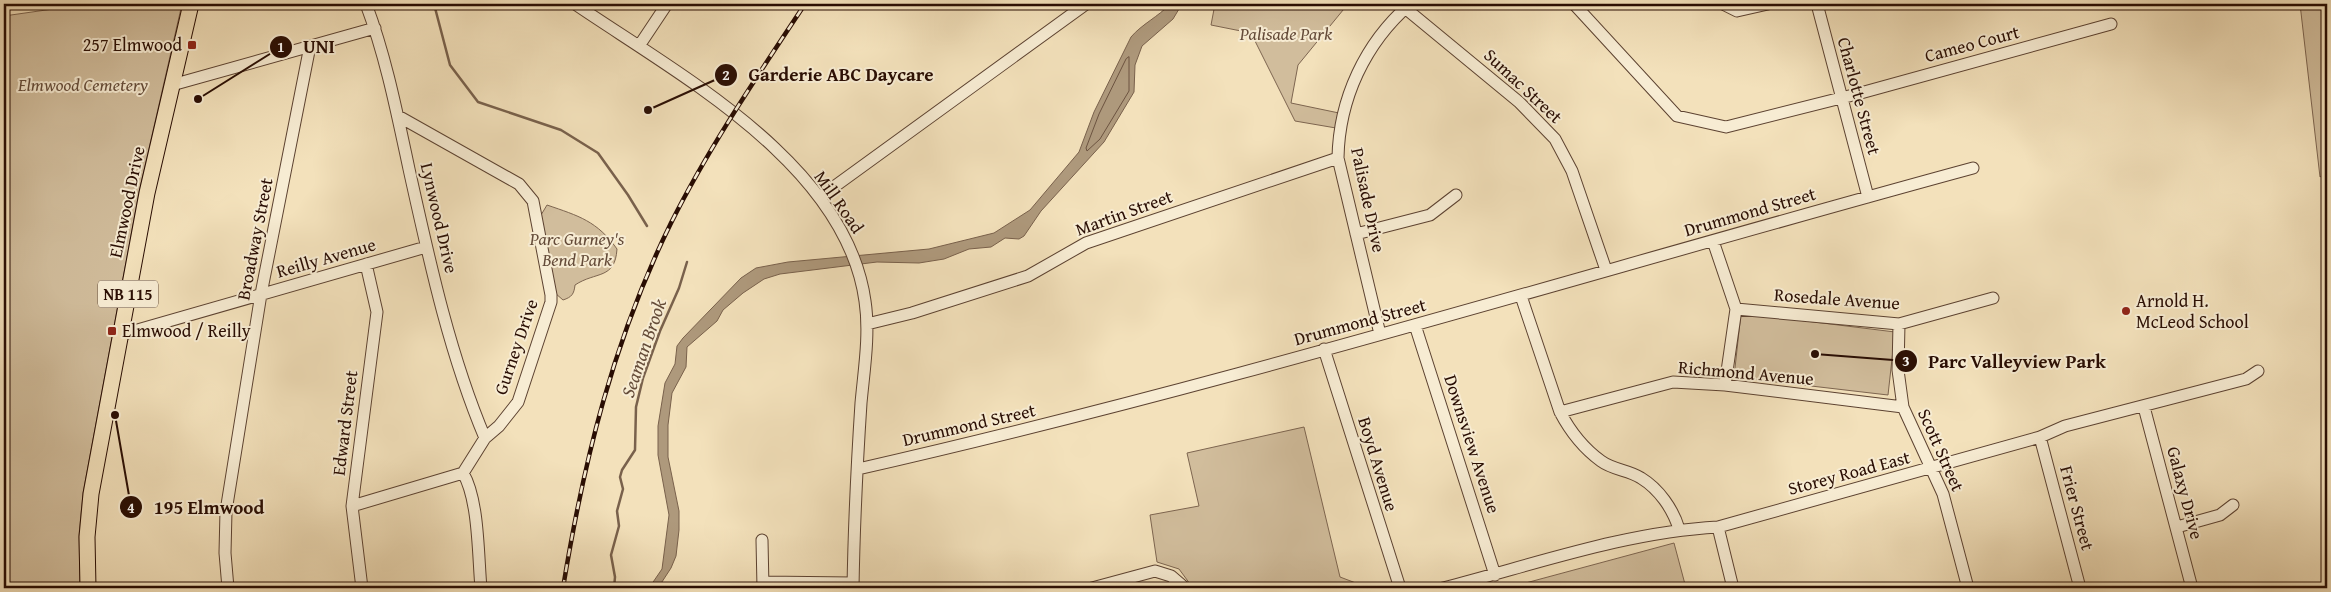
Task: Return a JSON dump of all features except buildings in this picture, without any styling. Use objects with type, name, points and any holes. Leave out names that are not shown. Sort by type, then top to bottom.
[{"type":"main road","name":"Elmwood Drive","points":[[88,588],[87,537],[91,494],[147,193],[191,4]]},
{"type":"street","name":"Lynwood Drive","points":[[366,4],[375,28],[398,116],[426,247],[468,398],[486,438]]},
{"type":"street","name":"Mill Road","points":[[576,4],[750,125],[820,197],[848,243],[863,287],[867,324],[853,586]]},
{"type":"street","points":[[639,46],[667,4]]},
{"type":"street","points":[[820,197],[1086,4]]},
{"type":"street","name":"Cameo Court","points":[[1574,4],[1676,116],[1726,127],[2111,24]]},
{"type":"street","points":[[1723,4],[1737,11],[1768,4]]},
{"type":"street","name":"Charlotte Street","points":[[1817,4],[1868,197]]},
{"type":"street","name":"Palisade Drive","points":[[1380,334],[1338,158],[1340,120],[1356,73],[1384,30],[1407,6]]},
{"type":"street","name":"Sumac Street","points":[[1407,6],[1519,102],[1555,139],[1572,171],[1606,270]]},
{"type":"street","points":[[172,85],[375,28]]},
{"type":"street","name":"Broadway Street","points":[[228,588],[225,553],[226,511],[261,294],[310,46]]},
{"type":"street","name":"Gurney Drive","points":[[398,116],[519,184],[533,201],[552,295],[518,402],[499,426],[486,438],[463,473]]},
{"type":"street","name":"Martin Street","points":[[867,324],[912,313],[1028,276],[1086,243],[1338,158]]},
{"type":"street","name":"Drummond Street","points":[[858,469],[1081,416],[1521,296],[1606,270],[1973,168]]},
{"type":"street","points":[[1356,234],[1430,215],[1456,195]]},
{"type":"street","points":[[1713,241],[1736,309],[1725,385]]},
{"type":"street","name":"Reilly Avenue","points":[[120,335],[426,247]]},
{"type":"street","name":"Edward Street","points":[[362,588],[352,506],[377,312],[366,264]]},
{"type":"street","points":[[1521,296],[1560,412],[1568,428],[1582,445],[1603,463],[1641,478],[1664,498],[1679,529]]},
{"type":"street","name":"Rosedale Avenue","points":[[1736,309],[1898,324],[1994,298]]},
{"type":"street","name":"Scott Street","points":[[1898,324],[1898,370],[1902,407],[1944,494],[1968,588]]},
{"type":"street","name":"Downsview Avenue","points":[[1415,325],[1495,575]]},
{"type":"street","name":"Boyd Avenue","points":[[1324,349],[1400,588]]},
{"type":"street","name":"Storey Road East","points":[[1443,588],[1586,550],[1679,529],[1718,527],[2040,437],[2065,426],[2246,379],[2258,371]]},
{"type":"street","name":"Richmond Avenue","points":[[1560,412],[1673,382],[1725,385],[1902,407]]},
{"type":"street","name":"Galaxy Drive","points":[[2144,407],[2192,588]]},
{"type":"street","name":"Frier Street","points":[[2040,437],[2080,588]]},
{"type":"street","points":[[352,506],[463,473],[470,485],[481,588]]},
{"type":"street","points":[[2177,527],[2220,515],[2233,506]]},
{"type":"street","points":[[1718,527],[1733,588]]},
{"type":"street","points":[[762,540],[763,585],[853,586]]},
{"type":"street","points":[[1092,588],[1155,571],[1171,576],[1185,588]]},
{"type":"green space","name":"Elmwood Cemetery","points":[[88,4],[182,4],[139,192],[83,493],[79,535],[80,588],[4,588],[4,16]]},
{"type":"green space","name":"Palisade Park","points":[[1215,4],[1348,4],[1298,65],[1291,103],[1339,113],[1336,128],[1295,121],[1251,33],[1211,25]]},
{"type":"green space","points":[[2300,4],[2327,4],[2327,172],[2320,177]]},
{"type":"green space","name":"Parc Gurney's Bend Park","points":[[547,205],[569,213],[594,226],[617,249],[613,266],[603,273],[575,285],[572,295],[563,300],[555,293],[541,215]]},
{"type":"green space","points":[[1741,313],[1895,332],[1888,395],[1734,377]]},
{"type":"green space","points":[[1304,427],[1340,577],[1369,588],[1193,588],[1179,569],[1157,562],[1150,515],[1199,506],[1187,453]]},
{"type":"green space","points":[[1674,543],[1686,588],[1507,588]]},
{"type":"water","points":[[1170,4],[1182,4],[1173,19],[1142,46],[1135,65],[1134,92],[1104,142],[1041,211],[1024,236],[1019,239],[1005,238],[991,247],[969,249],[944,259],[919,263],[877,262],[780,274],[764,279],[723,310],[717,321],[687,347],[686,367],[672,393],[668,425],[668,457],[679,511],[676,556],[671,568],[658,588],[649,588],[662,569],[669,515],[658,455],[658,426],[665,383],[675,364],[677,346],[683,338],[741,278],[756,268],[788,262],[929,249],[994,233],[1030,210],[1079,152],[1094,112],[1131,37]]},
{"type":"waterway","name":"Seaman Brook","points":[[434,4],[450,65],[478,102],[561,130],[598,153],[628,195],[647,226]]},
{"type":"waterway","name":"Seaman Brook","points":[[614,588],[615,577],[611,555],[619,526],[617,511],[623,489],[620,477],[622,470],[635,450],[636,407],[643,378],[660,331],[679,288],[687,262]]},
{"type":"railway","points":[[563,588],[571,540],[591,447],[603,402],[617,357],[651,267],[671,223],[701,167],[805,4]]},
{"type":"place","name":"257 Elmwood","points":[[192,45]]},
{"type":"place","name":"UNI","points":[[198,99]]},
{"type":"place","name":"Garderie ABC Daycare","points":[[648,110]]},
{"type":"place","name":"Arnold H. McLeod School","points":[[2126,311]]},
{"type":"place","name":"Elmwood / Reilly","points":[[112,331]]},
{"type":"place","name":"Parc Valleyview Park","points":[[1815,354]]},
{"type":"place","name":"195 Elmwood","points":[[115,415]]}]
